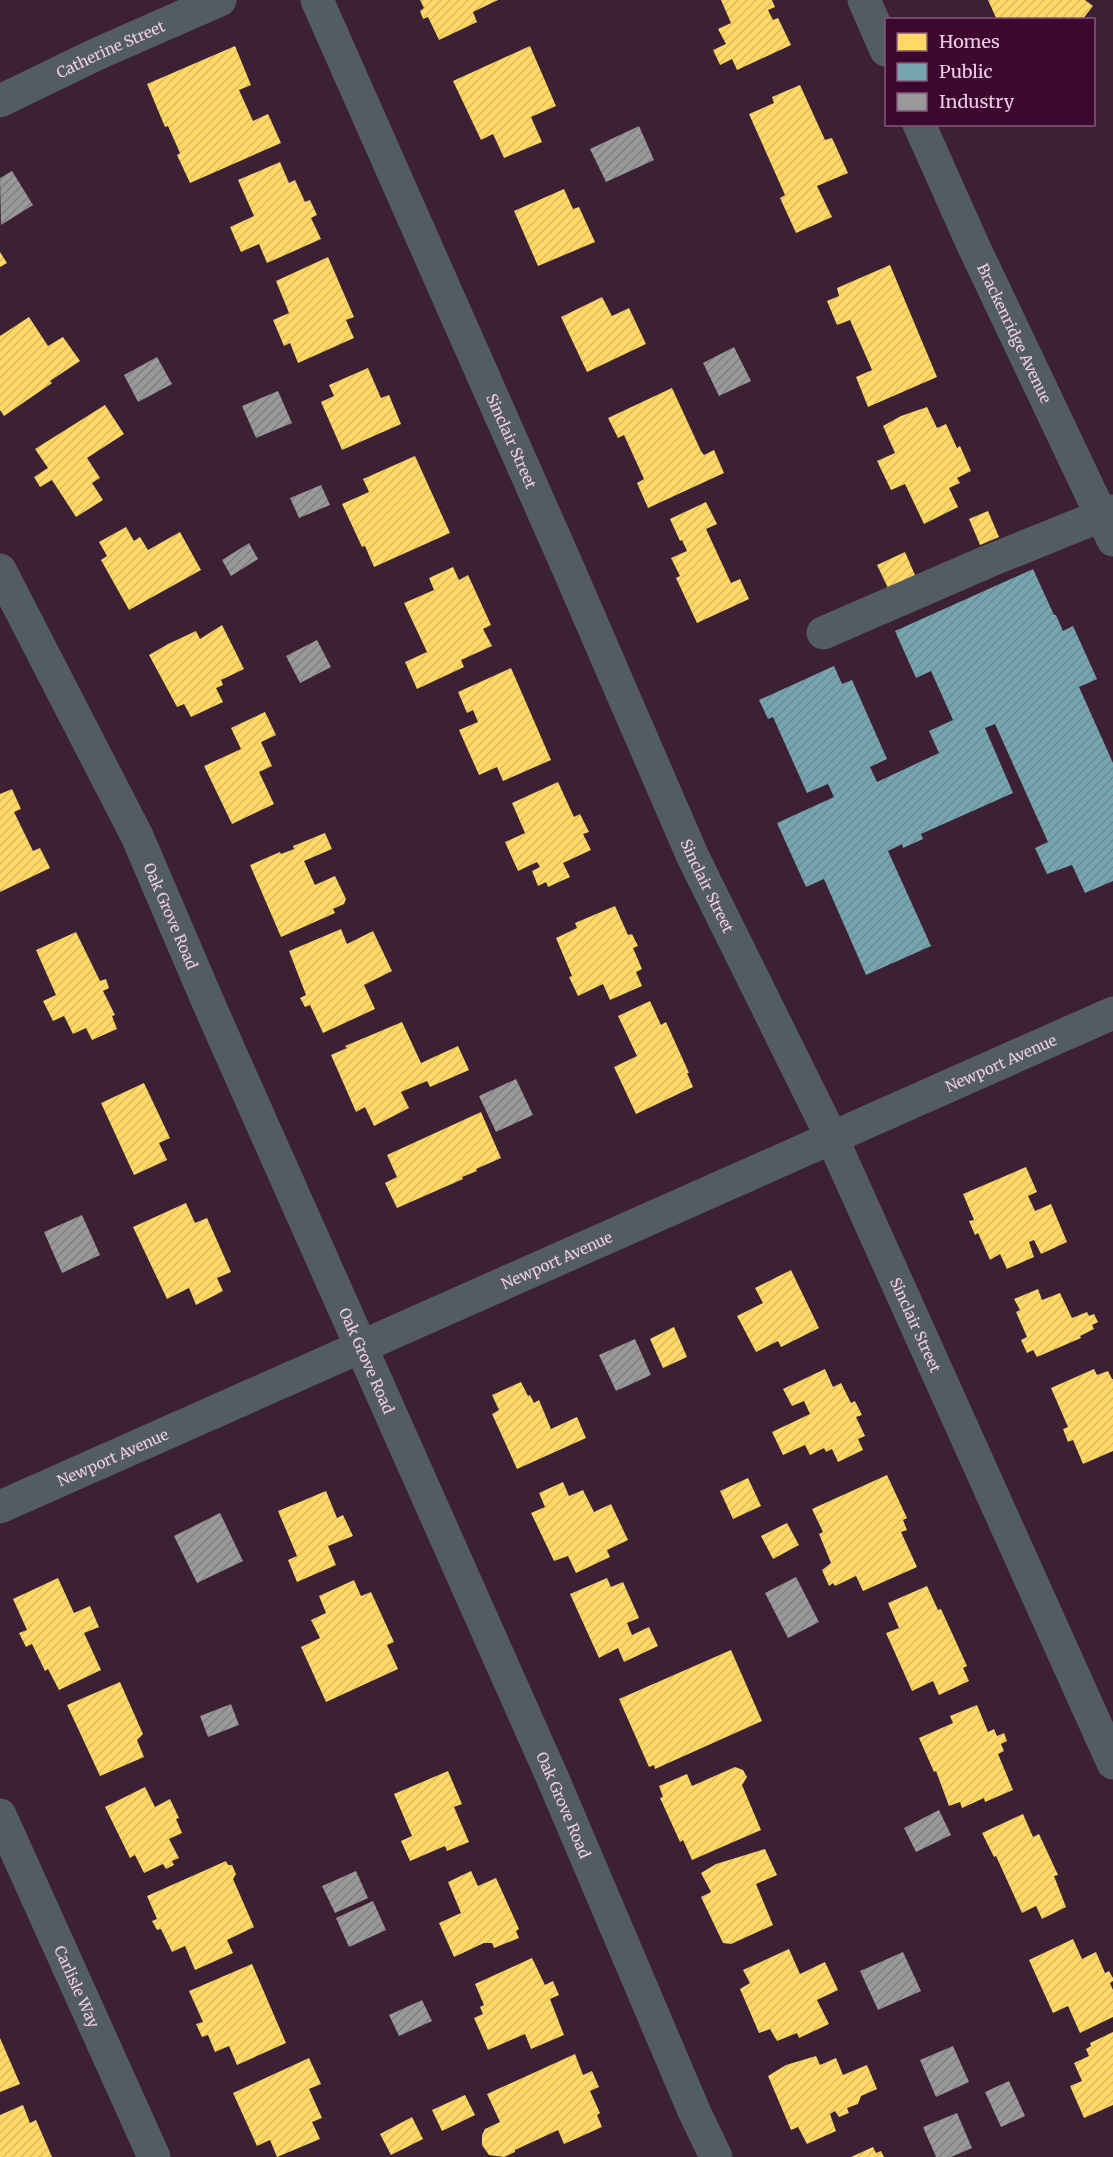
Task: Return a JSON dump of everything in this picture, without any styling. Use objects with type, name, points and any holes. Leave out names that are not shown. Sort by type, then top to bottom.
[{"type":"street","name":"Catherine Street","points":[[0,101],[97,54],[220,0]]},
{"type":"street","name":"Sinclair Street","points":[[317,0],[556,540],[693,857],[832,1138],[1113,1763]]},
{"type":"street","points":[[864,0],[885,48]]},
{"type":"street","name":"Brackenridge Avenue","points":[[921,126],[973,245],[1109,522]]},
{"type":"street","points":[[822,633],[989,561],[1109,522]]},
{"type":"street","name":"Oak Grove Road","points":[[0,570],[137,836],[211,1010],[553,1779],[694,2111],[716,2157]]},
{"type":"street","name":"Newport Avenue","points":[[0,1507],[1113,1013]]},
{"type":"street","name":"Carlisle Way","points":[[0,1815],[154,2157]]},
{"type":"building: Homes","points":[[420,0],[498,0],[473,12],[477,22],[439,40],[428,17],[423,19],[420,11],[424,8]]},
{"type":"building: Homes","points":[[721,0],[772,0],[775,7],[768,10],[773,20],[778,18],[791,45],[737,70],[732,59],[720,65],[713,50],[726,44],[718,29],[731,23]]},
{"type":"building: Homes","points":[[988,0],[1085,0],[1093,6],[1084,18],[996,18]]},
{"type":"building: Homes","points":[[235,46],[251,85],[239,90],[253,121],[268,114],[281,143],[190,183],[177,155],[180,153],[168,126],[165,127],[147,84]]},
{"type":"building: Homes","points":[[530,46],[556,106],[531,117],[542,142],[504,158],[493,134],[481,140],[453,81]]},
{"type":"building: Homes","points":[[800,85],[825,140],[832,138],[848,173],[817,186],[832,217],[796,233],[780,198],[785,195],[749,114],[774,103],[772,97]]},
{"type":"building: Homes","points":[[280,162],[289,183],[295,180],[305,202],[310,200],[317,215],[311,218],[321,239],[267,263],[259,244],[241,252],[230,227],[254,216],[238,180]]},
{"type":"building: Homes","points":[[564,189],[573,209],[579,207],[595,242],[538,266],[514,211]]},
{"type":"building: Homes","points":[[0,252],[7,263],[0,267]]},
{"type":"building: Homes","points":[[328,257],[354,317],[346,320],[354,338],[298,363],[290,343],[284,346],[273,320],[289,313],[276,281]]},
{"type":"building: Homes","points":[[890,265],[937,377],[868,407],[856,377],[872,370],[850,320],[837,325],[827,301],[839,296],[837,288]]},
{"type":"building: Homes","points":[[602,297],[612,316],[629,308],[646,344],[587,372],[561,317]]},
{"type":"building: Homes","points":[[29,317],[48,346],[63,337],[80,361],[4,416],[0,410],[0,336]]},
{"type":"building: Homes","points":[[368,368],[381,398],[389,395],[401,424],[342,450],[321,402],[334,396],[329,385]]},
{"type":"building: Homes","points":[[672,388],[701,451],[704,455],[714,450],[724,473],[648,508],[637,483],[644,479],[624,435],[618,438],[608,418]]},
{"type":"building: Homes","points":[[105,405],[124,434],[87,458],[100,478],[92,483],[103,500],[76,517],[52,480],[40,487],[34,477],[48,468],[35,449]]},
{"type":"building: Homes","points":[[927,407],[937,428],[946,424],[957,448],[960,446],[971,471],[957,478],[960,483],[949,488],[958,507],[924,524],[905,484],[891,490],[877,461],[895,453],[883,426],[901,416]]},
{"type":"building: Homes","points":[[415,456],[450,533],[374,567],[342,504],[369,492],[363,479]]},
{"type":"building: Homes","points":[[706,502],[717,524],[706,529],[731,583],[740,579],[749,599],[697,623],[676,578],[680,576],[671,558],[687,551],[670,519]]},
{"type":"building: Homes","points":[[988,511],[999,537],[980,545],[969,519]]},
{"type":"building: Homes","points":[[126,527],[134,541],[140,537],[148,550],[180,532],[201,570],[129,610],[101,560],[107,556],[99,542]]},
{"type":"building: Homes","points":[[905,552],[915,575],[888,588],[877,565]]},
{"type":"building: Homes","points":[[453,567],[459,580],[468,575],[491,625],[483,629],[492,646],[461,660],[464,667],[417,689],[405,662],[427,652],[404,603],[434,590],[429,578]]},
{"type":"building: Homes","points":[[222,625],[244,669],[221,680],[223,685],[216,688],[223,702],[191,717],[184,704],[177,707],[149,655],[196,631],[200,639]]},
{"type":"building: Homes","points":[[511,668],[551,760],[503,781],[497,767],[479,775],[459,730],[478,722],[473,710],[467,713],[458,692]]},
{"type":"building: Homes","points":[[265,712],[276,735],[261,742],[272,766],[259,772],[274,804],[232,824],[204,766],[241,749],[231,728]]},
{"type":"building: Homes","points":[[558,782],[574,817],[580,814],[589,832],[583,834],[591,850],[563,863],[570,877],[548,887],[546,882],[538,886],[532,871],[540,867],[537,862],[518,871],[505,842],[525,833],[512,803]]},
{"type":"building: Homes","points":[[12,789],[21,809],[14,812],[33,851],[40,848],[50,868],[0,892],[0,794]]},
{"type":"building: Homes","points":[[325,833],[332,849],[304,861],[315,885],[335,876],[346,899],[344,904],[333,909],[335,913],[281,937],[250,865],[280,852],[281,854],[294,849],[293,846]]},
{"type":"building: Homes","points":[[615,906],[628,935],[632,934],[638,946],[633,948],[642,969],[636,972],[642,986],[610,1000],[603,984],[578,996],[556,938],[577,928],[575,923]]},
{"type":"building: Homes","points":[[341,929],[347,944],[373,931],[392,971],[364,985],[375,1009],[323,1033],[310,1005],[305,1007],[300,998],[306,995],[289,951]]},
{"type":"building: Homes","points":[[76,932],[100,981],[106,979],[109,988],[103,991],[115,1015],[112,1016],[117,1029],[92,1040],[86,1028],[73,1034],[64,1016],[53,1021],[43,1001],[56,995],[36,950]]},
{"type":"building: Homes","points":[[650,1001],[661,1025],[666,1022],[693,1087],[636,1114],[614,1067],[637,1056],[618,1016]]},
{"type":"building: Homes","points":[[402,1022],[421,1063],[458,1046],[469,1070],[430,1087],[427,1081],[401,1092],[409,1108],[374,1126],[365,1107],[356,1112],[331,1055],[347,1048],[345,1046]]},
{"type":"building: Homes","points":[[144,1083],[170,1138],[159,1143],[167,1160],[134,1175],[101,1103]]},
{"type":"building: Homes","points":[[481,1112],[501,1158],[476,1169],[477,1171],[462,1177],[463,1179],[397,1208],[385,1183],[397,1177],[387,1155]]},
{"type":"building: Homes","points":[[1026,1167],[1037,1192],[1028,1196],[1035,1211],[1051,1204],[1067,1242],[1041,1254],[1034,1240],[1029,1242],[1034,1257],[1007,1269],[1000,1254],[990,1260],[978,1233],[975,1235],[969,1221],[974,1220],[963,1194]]},
{"type":"building: Homes","points":[[186,1203],[195,1223],[207,1218],[231,1272],[217,1278],[223,1291],[196,1305],[189,1288],[167,1299],[133,1227]]},
{"type":"building: Homes","points":[[791,1270],[819,1328],[781,1347],[778,1341],[756,1352],[737,1316],[763,1303],[755,1288]]},
{"type":"building: Homes","points":[[1038,1289],[1042,1300],[1060,1293],[1072,1318],[1087,1312],[1089,1316],[1094,1314],[1098,1322],[1092,1325],[1094,1329],[1080,1336],[1081,1338],[1037,1357],[1033,1350],[1027,1353],[1021,1340],[1027,1337],[1016,1312],[1020,1310],[1014,1299]]},
{"type":"building: Homes","points":[[674,1327],[687,1357],[663,1368],[650,1339]]},
{"type":"building: Homes","points":[[825,1369],[833,1387],[841,1383],[851,1403],[855,1401],[862,1415],[856,1417],[865,1436],[858,1439],[863,1450],[838,1462],[832,1449],[826,1452],[824,1448],[810,1455],[805,1445],[783,1455],[772,1432],[810,1414],[804,1401],[792,1406],[783,1389]]},
{"type":"building: Homes","points":[[1094,1369],[1097,1375],[1108,1371],[1113,1379],[1113,1451],[1083,1464],[1073,1440],[1068,1442],[1063,1429],[1068,1427],[1051,1388]]},
{"type":"building: Homes","points":[[521,1382],[534,1403],[539,1400],[551,1429],[577,1417],[586,1438],[517,1469],[492,1414],[499,1410],[492,1395]]},
{"type":"building: Homes","points":[[887,1475],[907,1518],[903,1520],[907,1530],[901,1532],[917,1567],[863,1591],[856,1576],[835,1586],[833,1583],[829,1586],[822,1570],[831,1563],[819,1534],[823,1532],[812,1509]]},
{"type":"building: Homes","points":[[748,1478],[761,1506],[733,1519],[720,1491]]},
{"type":"building: Homes","points":[[563,1482],[569,1496],[583,1490],[594,1512],[611,1504],[628,1540],[607,1550],[610,1557],[576,1573],[568,1556],[554,1561],[531,1513],[545,1507],[539,1493]]},
{"type":"building: Homes","points":[[326,1491],[337,1518],[343,1515],[353,1536],[328,1546],[336,1565],[297,1582],[288,1560],[297,1556],[278,1511]]},
{"type":"building: Homes","points":[[787,1523],[799,1545],[773,1559],[761,1536]]},
{"type":"building: Homes","points":[[58,1578],[74,1613],[90,1606],[99,1627],[84,1633],[101,1670],[59,1690],[48,1669],[45,1671],[32,1644],[26,1647],[19,1633],[27,1630],[13,1599]]},
{"type":"building: Homes","points":[[607,1578],[611,1587],[623,1582],[639,1618],[627,1623],[632,1635],[649,1627],[658,1646],[624,1662],[618,1648],[599,1658],[570,1594]]},
{"type":"building: Homes","points":[[354,1580],[361,1596],[371,1592],[394,1642],[387,1645],[398,1669],[326,1702],[301,1647],[320,1638],[311,1620],[326,1613],[319,1596]]},
{"type":"building: Homes","points":[[927,1586],[938,1610],[941,1609],[967,1666],[963,1668],[969,1681],[939,1695],[933,1681],[912,1691],[886,1633],[899,1628],[888,1603]]},
{"type":"building: Homes","points":[[731,1650],[762,1721],[655,1769],[654,1765],[649,1767],[619,1699]]},
{"type":"building: Homes","points":[[120,1682],[143,1734],[137,1740],[144,1757],[100,1776],[67,1705]]},
{"type":"building: Homes","points":[[977,1705],[988,1732],[994,1729],[997,1736],[1004,1733],[1007,1741],[1001,1744],[1004,1751],[998,1754],[1013,1790],[985,1802],[984,1798],[962,1808],[960,1802],[949,1806],[936,1771],[934,1772],[919,1738],[953,1723],[950,1716]]},
{"type":"building: Homes","points":[[735,1767],[743,1770],[747,1777],[742,1785],[761,1830],[692,1860],[683,1840],[680,1842],[660,1798],[663,1797],[659,1786],[687,1774],[692,1786]]},
{"type":"building: Homes","points":[[448,1771],[462,1804],[454,1807],[469,1842],[447,1851],[445,1846],[410,1861],[401,1841],[412,1836],[394,1794]]},
{"type":"building: Homes","points":[[145,1787],[155,1807],[170,1799],[179,1818],[176,1819],[182,1833],[169,1839],[179,1858],[172,1861],[174,1865],[166,1869],[163,1864],[144,1873],[135,1855],[130,1858],[105,1807]]},
{"type":"building: Homes","points":[[1023,1814],[1033,1837],[1039,1834],[1058,1875],[1054,1876],[1066,1907],[1042,1919],[1036,1906],[1022,1913],[996,1856],[994,1857],[982,1833]]},
{"type":"building: Homes","points":[[765,1849],[777,1875],[756,1884],[773,1925],[731,1944],[723,1943],[701,1897],[711,1892],[701,1873],[716,1864]]},
{"type":"building: Homes","points":[[226,1861],[228,1865],[232,1865],[236,1874],[233,1879],[254,1927],[227,1940],[233,1953],[195,1970],[185,1946],[172,1952],[161,1929],[157,1930],[152,1921],[157,1919],[147,1896]]},
{"type":"building: Homes","points":[[471,1871],[478,1886],[496,1878],[519,1929],[516,1931],[519,1938],[494,1948],[492,1943],[484,1943],[454,1957],[439,1923],[461,1913],[448,1882]]},
{"type":"building: Homes","points":[[1073,1939],[1082,1959],[1096,1952],[1105,1973],[1109,1971],[1113,1978],[1110,1983],[1113,1990],[1113,2017],[1080,2033],[1068,2006],[1053,2013],[1029,1960]]},
{"type":"building: Homes","points":[[789,1949],[800,1974],[825,1962],[838,1990],[817,2000],[829,2024],[799,2038],[797,2033],[777,2041],[770,2029],[759,2033],[740,1989],[750,1983],[743,1970]]},
{"type":"building: Homes","points":[[532,1958],[545,1985],[553,1981],[559,1995],[550,1999],[564,2035],[531,2049],[525,2034],[488,2050],[474,2018],[483,2014],[480,2007],[484,2005],[475,1984]]},
{"type":"building: Homes","points":[[252,1964],[286,2043],[237,2065],[229,2046],[215,2052],[208,2035],[202,2037],[196,2024],[203,2022],[189,1991]]},
{"type":"building: Homes","points":[[1113,2032],[1113,2105],[1084,2118],[1070,2086],[1082,2081],[1074,2063],[1089,2056],[1086,2049],[1091,2046],[1090,2043]]},
{"type":"building: Homes","points":[[0,2038],[20,2084],[0,2092]]},
{"type":"building: Homes","points":[[575,2054],[583,2075],[592,2071],[599,2087],[590,2091],[600,2113],[597,2115],[602,2127],[564,2144],[558,2130],[504,2157],[489,2155],[482,2145],[482,2135],[485,2129],[500,2122],[487,2094]]},
{"type":"building: Homes","points":[[816,2056],[820,2065],[836,2058],[843,2075],[867,2065],[877,2089],[861,2096],[858,2104],[847,2108],[849,2113],[839,2117],[835,2111],[830,2114],[836,2131],[807,2144],[798,2127],[791,2130],[768,2076],[786,2065]]},
{"type":"building: Homes","points":[[309,2058],[321,2084],[309,2089],[322,2118],[312,2122],[320,2139],[277,2157],[270,2140],[257,2146],[233,2093]]},
{"type":"building: Homes","points":[[465,2095],[475,2115],[442,2131],[432,2110]]},
{"type":"building: Homes","points":[[23,2105],[30,2123],[36,2120],[52,2157],[0,2157],[0,2115]]},
{"type":"building: Homes","points":[[412,2117],[423,2139],[391,2155],[380,2134]]},
{"type":"building: Homes","points":[[873,2147],[876,2153],[881,2151],[884,2157],[851,2157]]},
{"type":"building: Public","points":[[1033,569],[1063,631],[1073,626],[1097,679],[1079,687],[1113,763],[1113,881],[1085,893],[1072,865],[1047,874],[1035,848],[1048,842],[995,724],[985,728],[1013,793],[921,834],[923,839],[903,848],[902,844],[888,851],[931,946],[866,975],[824,879],[806,887],[777,823],[834,797],[828,784],[807,793],[773,717],[768,719],[759,700],[834,666],[842,684],[852,680],[887,759],[870,767],[877,782],[939,753],[929,731],[953,720],[931,671],[916,678],[895,631]]},
{"type":"building: Industry","points":[[639,126],[654,160],[606,182],[590,149]]},
{"type":"building: Industry","points":[[12,171],[33,205],[1,225],[0,178]]},
{"type":"building: Industry","points":[[734,347],[751,381],[719,396],[703,363]]},
{"type":"building: Industry","points":[[157,357],[172,384],[138,402],[124,375]]},
{"type":"building: Industry","points":[[278,391],[292,423],[256,438],[242,406]]},
{"type":"building: Industry","points":[[321,485],[330,505],[299,518],[290,498]]},
{"type":"building: Industry","points":[[249,543],[258,559],[231,576],[222,560]]},
{"type":"building: Industry","points":[[317,640],[331,667],[300,683],[286,656]]},
{"type":"building: Industry","points":[[516,1079],[533,1115],[496,1132],[479,1096]]},
{"type":"building: Industry","points":[[82,1215],[100,1255],[62,1273],[44,1232]]},
{"type":"building: Industry","points":[[635,1339],[651,1375],[616,1391],[599,1355]]},
{"type":"building: Industry","points":[[220,1513],[243,1561],[197,1583],[174,1536]]},
{"type":"building: Industry","points":[[796,1577],[819,1622],[788,1638],[765,1593]]},
{"type":"building: Industry","points":[[231,1704],[239,1725],[208,1737],[200,1716]]},
{"type":"building: Industry","points":[[939,1810],[951,1835],[916,1852],[904,1828]]},
{"type":"building: Industry","points":[[356,1871],[368,1898],[335,1913],[322,1886]]},
{"type":"building: Industry","points":[[373,1901],[386,1930],[349,1947],[336,1918]]},
{"type":"building: Industry","points":[[903,1952],[921,1991],[878,2010],[860,1971]]},
{"type":"building: Industry","points":[[422,2000],[432,2021],[399,2036],[389,2015]]},
{"type":"building: Industry","points":[[953,2046],[969,2082],[936,2097],[920,2060]]},
{"type":"building: Industry","points":[[1009,2081],[1025,2116],[1001,2127],[985,2092]]},
{"type":"building: Industry","points":[[957,2113],[972,2148],[951,2157],[936,2157],[923,2127]]}]
